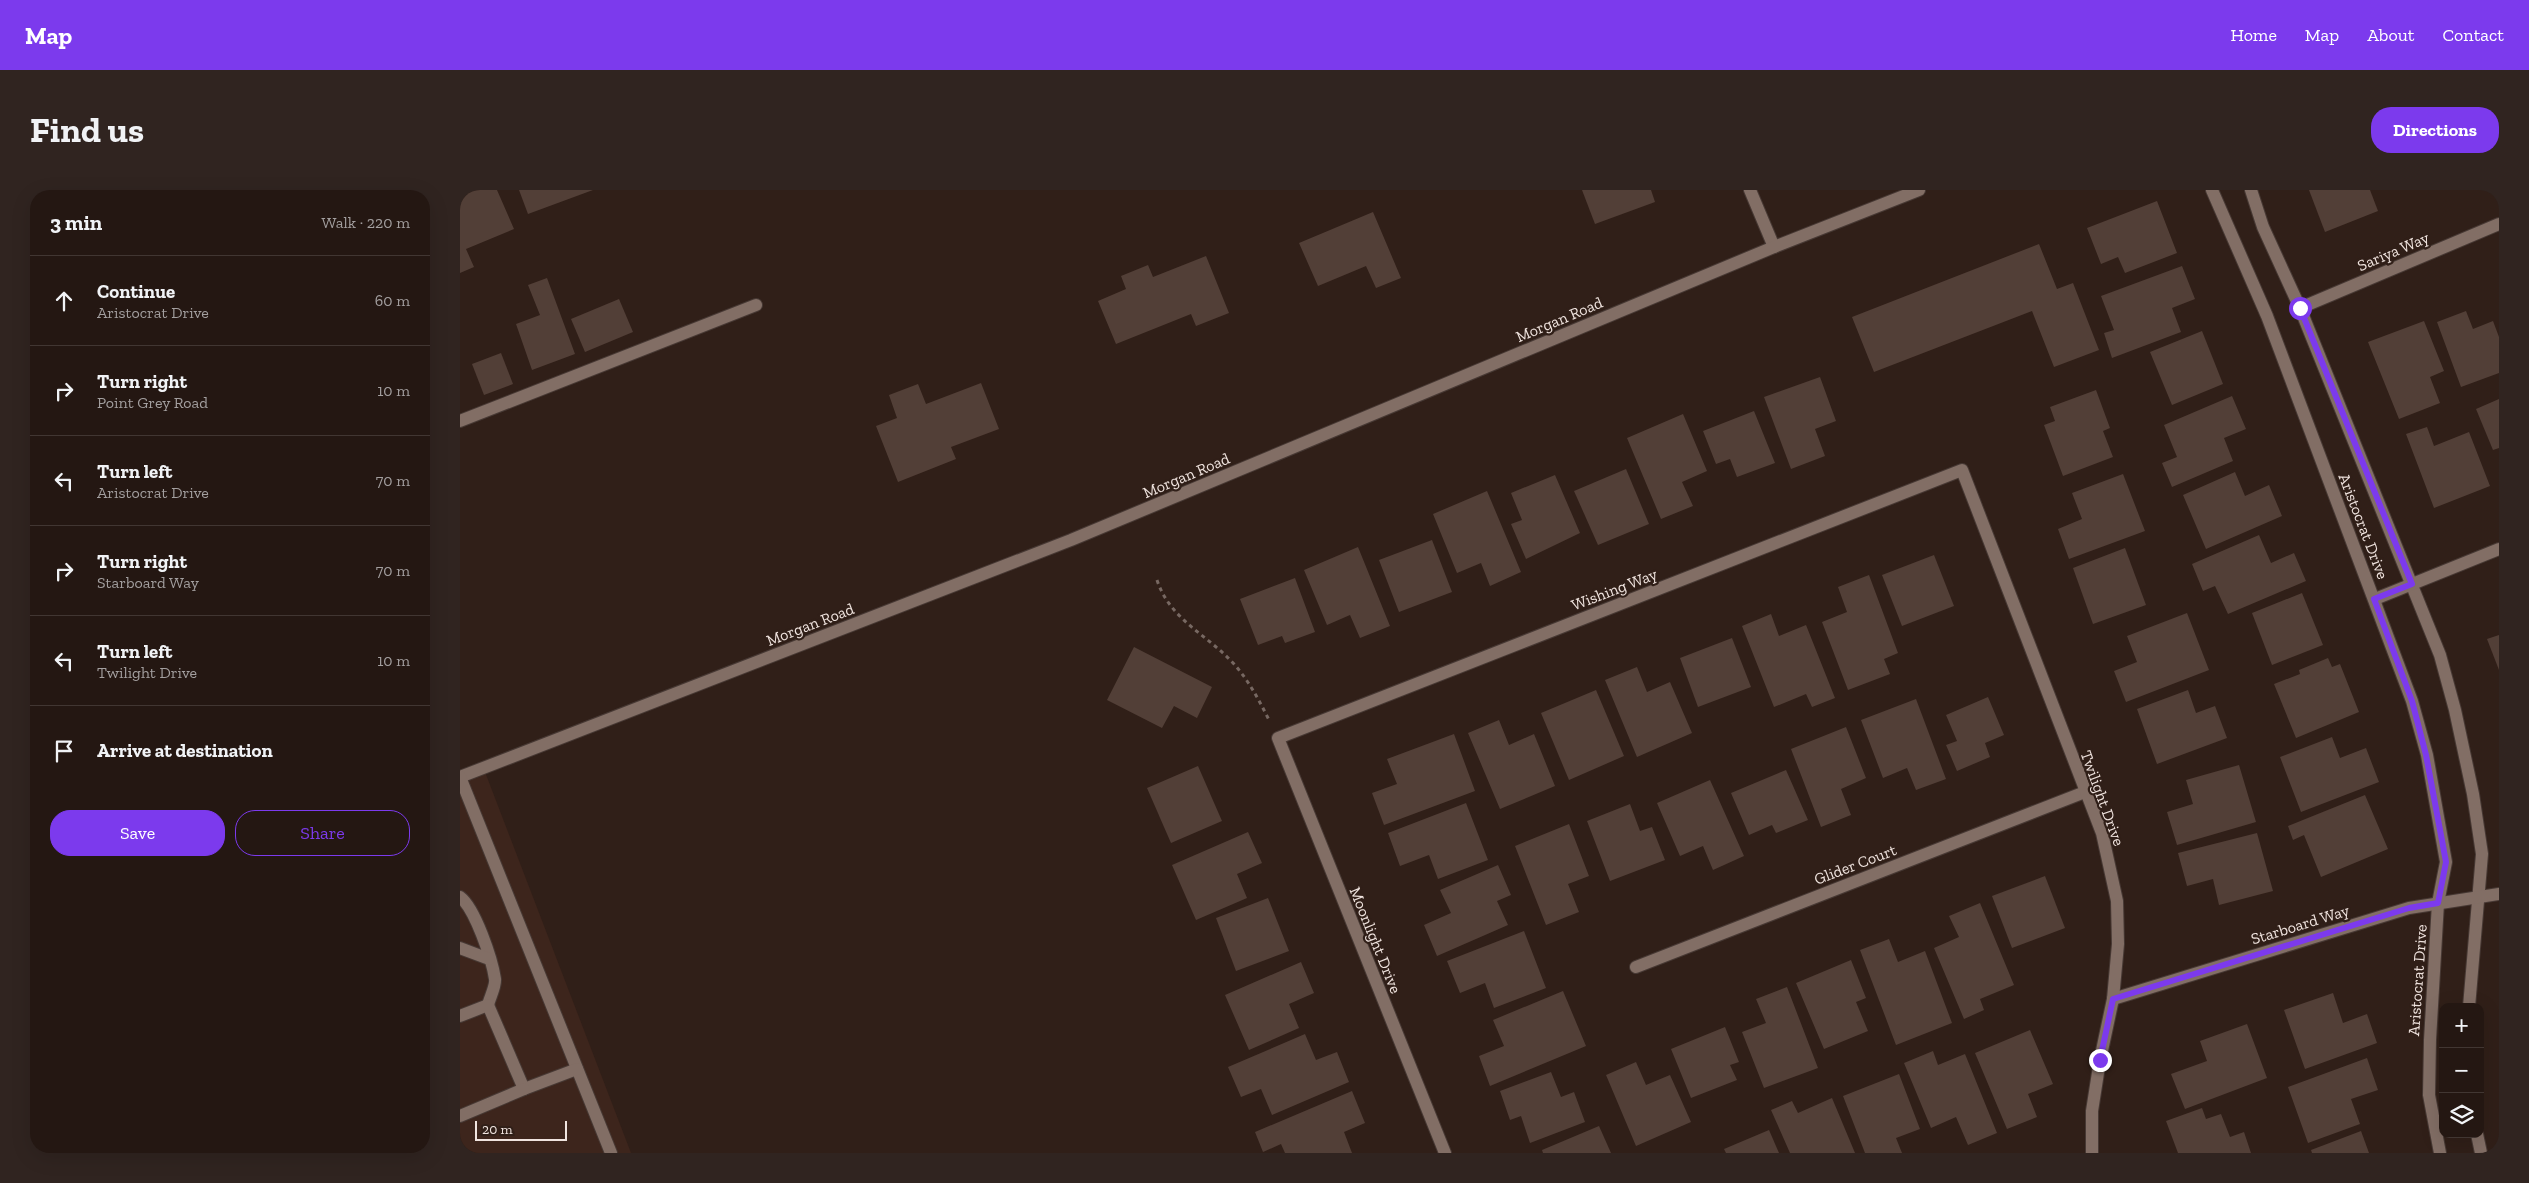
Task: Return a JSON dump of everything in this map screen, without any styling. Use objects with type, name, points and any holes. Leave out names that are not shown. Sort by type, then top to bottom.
[{"type":"street","points":[[1750,190],[1774,247]]},
{"type":"street","name":"Morgan Road","points":[[460,777],[1070,540],[1774,247],[1919,190]]},
{"type":"street","name":"Aristocrat Drive","points":[[2212,190],[2267,316],[2374,599],[2412,701],[2428,764],[2446,862],[2438,903],[2430,1040],[2430,1095],[2440,1153]]},
{"type":"street","name":"Aristocrat Drive","points":[[2251,190],[2264,227],[2300,308],[2440,655],[2455,710],[2473,794],[2482,854],[2469,1003]]},
{"type":"street","name":"Sariya Way","points":[[2300,308],[2499,224]]},
{"type":"street","points":[[460,421],[756,305]]},
{"type":"street","name":"Wishing Way","points":[[1278,738],[1962,470]]},
{"type":"street","name":"Twilight Drive","points":[[1962,470],[2102,833],[2116,901],[2118,944],[2113,999],[2100,1060],[2092,1111],[2092,1153]]},
{"type":"street","points":[[2374,599],[2499,548]]},
{"type":"street","name":"Moonlight Drive","points":[[1278,738],[1445,1153]]},
{"type":"street","points":[[460,777],[611,1153]]},
{"type":"street","name":"Glider Court","points":[[1636,966],[2085,792]]},
{"type":"street","name":"Starboard Way","points":[[2113,999],[2409,908],[2499,894]]},
{"type":"street","points":[[460,897],[466,901],[489,959],[496,981],[488,1005],[524,1089]]},
{"type":"street","points":[[460,948],[489,959]]},
{"type":"street","points":[[460,1016],[488,1005]]},
{"type":"street","points":[[460,1116],[577,1069]]},
{"type":"street","points":[[2478,1138],[2481,1153]]},
{"type":"path","points":[[1157,580],[1161,594],[1174,612],[1233,663],[1254,690],[1278,738]]},
{"type":"shaded area","points":[[485,772],[631,1153],[460,1153],[460,783]]},
{"type":"building","points":[[473,190],[497,190],[514,229],[466,249],[474,267],[460,273],[460,196]]},
{"type":"building","points":[[519,190],[593,190],[528,214]]},
{"type":"building","points":[[1582,190],[1651,190],[1655,202],[1595,224]]},
{"type":"building","points":[[2309,190],[2370,190],[2378,211],[2325,232]]},
{"type":"building","points":[[2157,201],[2177,253],[2125,273],[2118,257],[2101,264],[2087,228]]},
{"type":"building","points":[[1373,212],[1401,278],[1376,288],[1366,266],[1318,286],[1299,243]]},
{"type":"building","points":[[2039,244],[2057,289],[2073,283],[2099,350],[2054,367],[2032,311],[1874,372],[1852,317]]},
{"type":"building","points":[[1206,256],[1229,313],[1196,326],[1191,314],[1116,344],[1098,301],[1126,289],[1121,276],[1148,265],[1153,277]]},
{"type":"building","points":[[2182,266],[2195,299],[2172,308],[2181,332],[2112,358],[2104,333],[2114,330],[2101,296]]},
{"type":"building","points":[[547,278],[575,354],[532,370],[516,324],[540,315],[528,285]]},
{"type":"building","points":[[619,299],[633,332],[585,352],[571,319]]},
{"type":"building","points":[[2466,311],[2473,329],[2493,321],[2499,337],[2499,373],[2461,387],[2437,322]]},
{"type":"building","points":[[2424,321],[2444,371],[2430,377],[2440,403],[2399,419],[2368,342]]},
{"type":"building","points":[[2202,331],[2223,384],[2172,405],[2150,352]]},
{"type":"building","points":[[501,353],[513,384],[484,395],[472,364]]},
{"type":"building","points":[[1820,377],[1836,421],[1815,429],[1825,456],[1791,469],[1764,397]]},
{"type":"building","points":[[981,383],[999,429],[951,447],[956,459],[898,482],[876,426],[897,418],[889,395],[918,384],[926,404]]},
{"type":"building","points":[[2096,390],[2110,428],[2103,431],[2113,457],[2063,476],[2044,425],[2055,421],[2050,407]]},
{"type":"building","points":[[2232,396],[2246,429],[2224,438],[2233,461],[2172,487],[2162,463],[2177,457],[2164,425]]},
{"type":"building","points":[[2499,399],[2499,448],[2493,450],[2476,409]]},
{"type":"building","points":[[1754,411],[1775,463],[1737,477],[1730,459],[1716,464],[1703,431]]},
{"type":"building","points":[[1683,414],[1707,471],[1682,482],[1693,506],[1661,519],[1627,438]]},
{"type":"building","points":[[2427,427],[2434,446],[2469,432],[2490,486],[2434,508],[2406,434]]},
{"type":"building","points":[[1626,469],[1649,524],[1598,545],[1574,491]]},
{"type":"building","points":[[2235,472],[2245,496],[2269,485],[2282,516],[2206,549],[2183,495]]},
{"type":"building","points":[[2123,474],[2145,531],[2069,559],[2058,529],[2082,519],[2072,493]]},
{"type":"building","points":[[1555,475],[1580,533],[1526,559],[1511,524],[1522,520],[1511,493]]},
{"type":"building","points":[[1487,491],[1521,572],[1490,586],[1481,563],[1457,573],[1433,514]]},
{"type":"building","points":[[2259,535],[2271,563],[2294,553],[2306,581],[2228,614],[2215,586],[2203,591],[2192,564]]},
{"type":"building","points":[[1432,540],[1452,592],[1399,612],[1379,560]]},
{"type":"building","points":[[1358,547],[1390,626],[1360,638],[1350,615],[1327,625],[1304,570]]},
{"type":"building","points":[[2125,548],[2146,605],[2093,624],[2073,568]]},
{"type":"building","points":[[1934,555],[1954,606],[1902,626],[1882,575]]},
{"type":"building","points":[[1869,575],[1898,653],[1884,659],[1890,674],[1848,690],[1822,622],[1847,612],[1838,587]]},
{"type":"building","points":[[1295,578],[1315,632],[1285,643],[1282,636],[1258,645],[1240,599]]},
{"type":"building","points":[[2302,593],[2323,645],[2272,665],[2252,613]]},
{"type":"building","points":[[2187,613],[2209,670],[2126,702],[2114,671],[2137,662],[2127,636]]},
{"type":"building","points":[[1771,614],[1779,636],[1806,625],[1835,698],[1812,707],[1806,694],[1774,707],[1742,626]]},
{"type":"building","points":[[2499,635],[2499,670],[2487,639]]},
{"type":"building","points":[[1732,638],[1751,687],[1698,707],[1680,658]]},
{"type":"building","points":[[1134,647],[1212,687],[1197,718],[1174,706],[1162,728],[1107,700]]},
{"type":"building","points":[[2328,658],[2332,667],[2340,664],[2359,712],[2296,738],[2274,684],[2300,674],[2299,670]]},
{"type":"building","points":[[1637,667],[1647,692],[1670,682],[1692,733],[1637,757],[1605,680]]},
{"type":"building","points":[[1596,690],[1624,756],[1569,780],[1541,713]]},
{"type":"building","points":[[2188,690],[2196,713],[2215,706],[2227,738],[2157,764],[2137,709]]},
{"type":"building","points":[[1988,697],[2004,735],[1985,743],[1990,757],[1957,771],[1946,745],[1957,741],[1946,715]]},
{"type":"building","points":[[1916,699],[1946,779],[1916,790],[1907,768],[1883,778],[1861,720]]},
{"type":"building","points":[[1499,720],[1509,745],[1534,734],[1555,786],[1500,809],[1468,733]]},
{"type":"building","points":[[1846,727],[1866,778],[1841,789],[1851,815],[1821,827],[1791,749]]},
{"type":"building","points":[[1454,734],[1475,791],[1384,825],[1372,793],[1397,784],[1387,759]]},
{"type":"building","points":[[2332,737],[2340,758],[2366,748],[2379,782],[2301,812],[2280,757]]},
{"type":"building","points":[[2239,765],[2256,822],[2177,845],[2167,812],[2193,804],[2186,780]]},
{"type":"building","points":[[1198,766],[1222,821],[1171,843],[1147,788]]},
{"type":"building","points":[[1786,770],[1808,820],[1776,833],[1772,825],[1749,835],[1731,793]]},
{"type":"building","points":[[1710,780],[1744,856],[1713,870],[1703,846],[1680,856],[1657,803]]},
{"type":"building","points":[[2365,795],[2388,849],[2321,877],[2304,835],[2293,840],[2288,826]]},
{"type":"building","points":[[1466,803],[1488,860],[1438,879],[1429,855],[1400,866],[1388,833]]},
{"type":"building","points":[[1630,804],[1640,831],[1652,827],[1665,860],[1610,881],[1587,821]]},
{"type":"building","points":[[1569,824],[1589,876],[1568,884],[1579,912],[1546,925],[1515,846]]},
{"type":"building","points":[[1248,832],[1262,863],[1237,874],[1247,898],[1196,920],[1172,865]]},
{"type":"building","points":[[2257,833],[2273,891],[2219,905],[2213,879],[2187,886],[2178,853]]},
{"type":"building","points":[[1498,865],[1511,895],[1497,901],[1508,925],[1437,956],[1424,925],[1451,913],[1440,890]]},
{"type":"building","points":[[2045,876],[2065,928],[2012,948],[1992,896]]},
{"type":"building","points":[[1268,898],[1289,951],[1236,971],[1216,918]]},
{"type":"building","points":[[1980,903],[2014,985],[1980,999],[1984,1010],[1964,1019],[1934,948],[1959,937],[1949,916]]},
{"type":"building","points":[[1524,931],[1546,988],[1494,1008],[1485,983],[1460,993],[1447,961]]},
{"type":"building","points":[[1889,939],[1898,962],[1925,951],[1952,1023],[1896,1045],[1860,950]]},
{"type":"building","points":[[1851,960],[1866,998],[1856,1002],[1868,1031],[1824,1049],[1796,983]]},
{"type":"building","points":[[1301,962],[1314,993],[1289,1004],[1299,1028],[1249,1050],[1225,995]]},
{"type":"building","points":[[1787,987],[1818,1068],[1764,1088],[1742,1032],[1766,1023],[1756,999]]},
{"type":"building","points":[[1563,991],[1586,1046],[1490,1086],[1479,1056],[1504,1046],[1493,1020]]},
{"type":"building","points":[[2333,993],[2343,1023],[2367,1014],[2377,1043],[2305,1069],[2284,1010]]},
{"type":"building","points":[[2247,1024],[2267,1078],[2185,1109],[2171,1074],[2207,1061],[2200,1041]]},
{"type":"building","points":[[1725,1027],[1739,1062],[1730,1065],[1737,1080],[1691,1098],[1671,1049]]},
{"type":"building","points":[[2030,1030],[2053,1084],[2028,1094],[2037,1117],[2007,1129],[1975,1053]]},
{"type":"building","points":[[1305,1034],[1316,1060],[1337,1052],[1349,1082],[1272,1115],[1261,1089],[1241,1097],[1228,1067]]},
{"type":"building","points":[[1933,1051],[1938,1065],[1965,1054],[1997,1133],[1968,1145],[1956,1117],[1931,1128],[1904,1063]]},
{"type":"building","points":[[2367,1058],[2378,1090],[2351,1099],[2360,1124],[2308,1143],[2288,1087]]},
{"type":"building","points":[[1636,1062],[1646,1085],[1670,1075],[1691,1122],[1636,1146],[1606,1075]]},
{"type":"building","points":[[1551,1072],[1561,1097],[1574,1092],[1585,1122],[1530,1143],[1521,1116],[1510,1120],[1500,1091]]},
{"type":"building","points":[[1899,1074],[1920,1129],[1896,1138],[1902,1153],[1865,1153],[1843,1096]]},
{"type":"building","points":[[1352,1091],[1365,1123],[1344,1132],[1352,1153],[1285,1153],[1281,1144],[1263,1152],[1255,1132]]},
{"type":"building","points":[[1832,1098],[1855,1153],[1790,1153],[1771,1110],[1792,1101],[1798,1113]]},
{"type":"building","points":[[2202,1108],[2206,1119],[2221,1114],[2230,1137],[2244,1132],[2251,1153],[2178,1153],[2166,1121]]},
{"type":"building","points":[[1599,1126],[1611,1153],[1543,1153],[1542,1150]]},
{"type":"building","points":[[1769,1130],[1779,1153],[1726,1153],[1724,1149]]},
{"type":"building","points":[[2361,1131],[2369,1153],[2312,1153],[2311,1150]]},
{"type":"route","points":[[2100,1060],[2113,999],[2409,908],[2438,903],[2446,862],[2438,811],[2412,701],[2374,599],[2412,584],[2300,308]]}]
